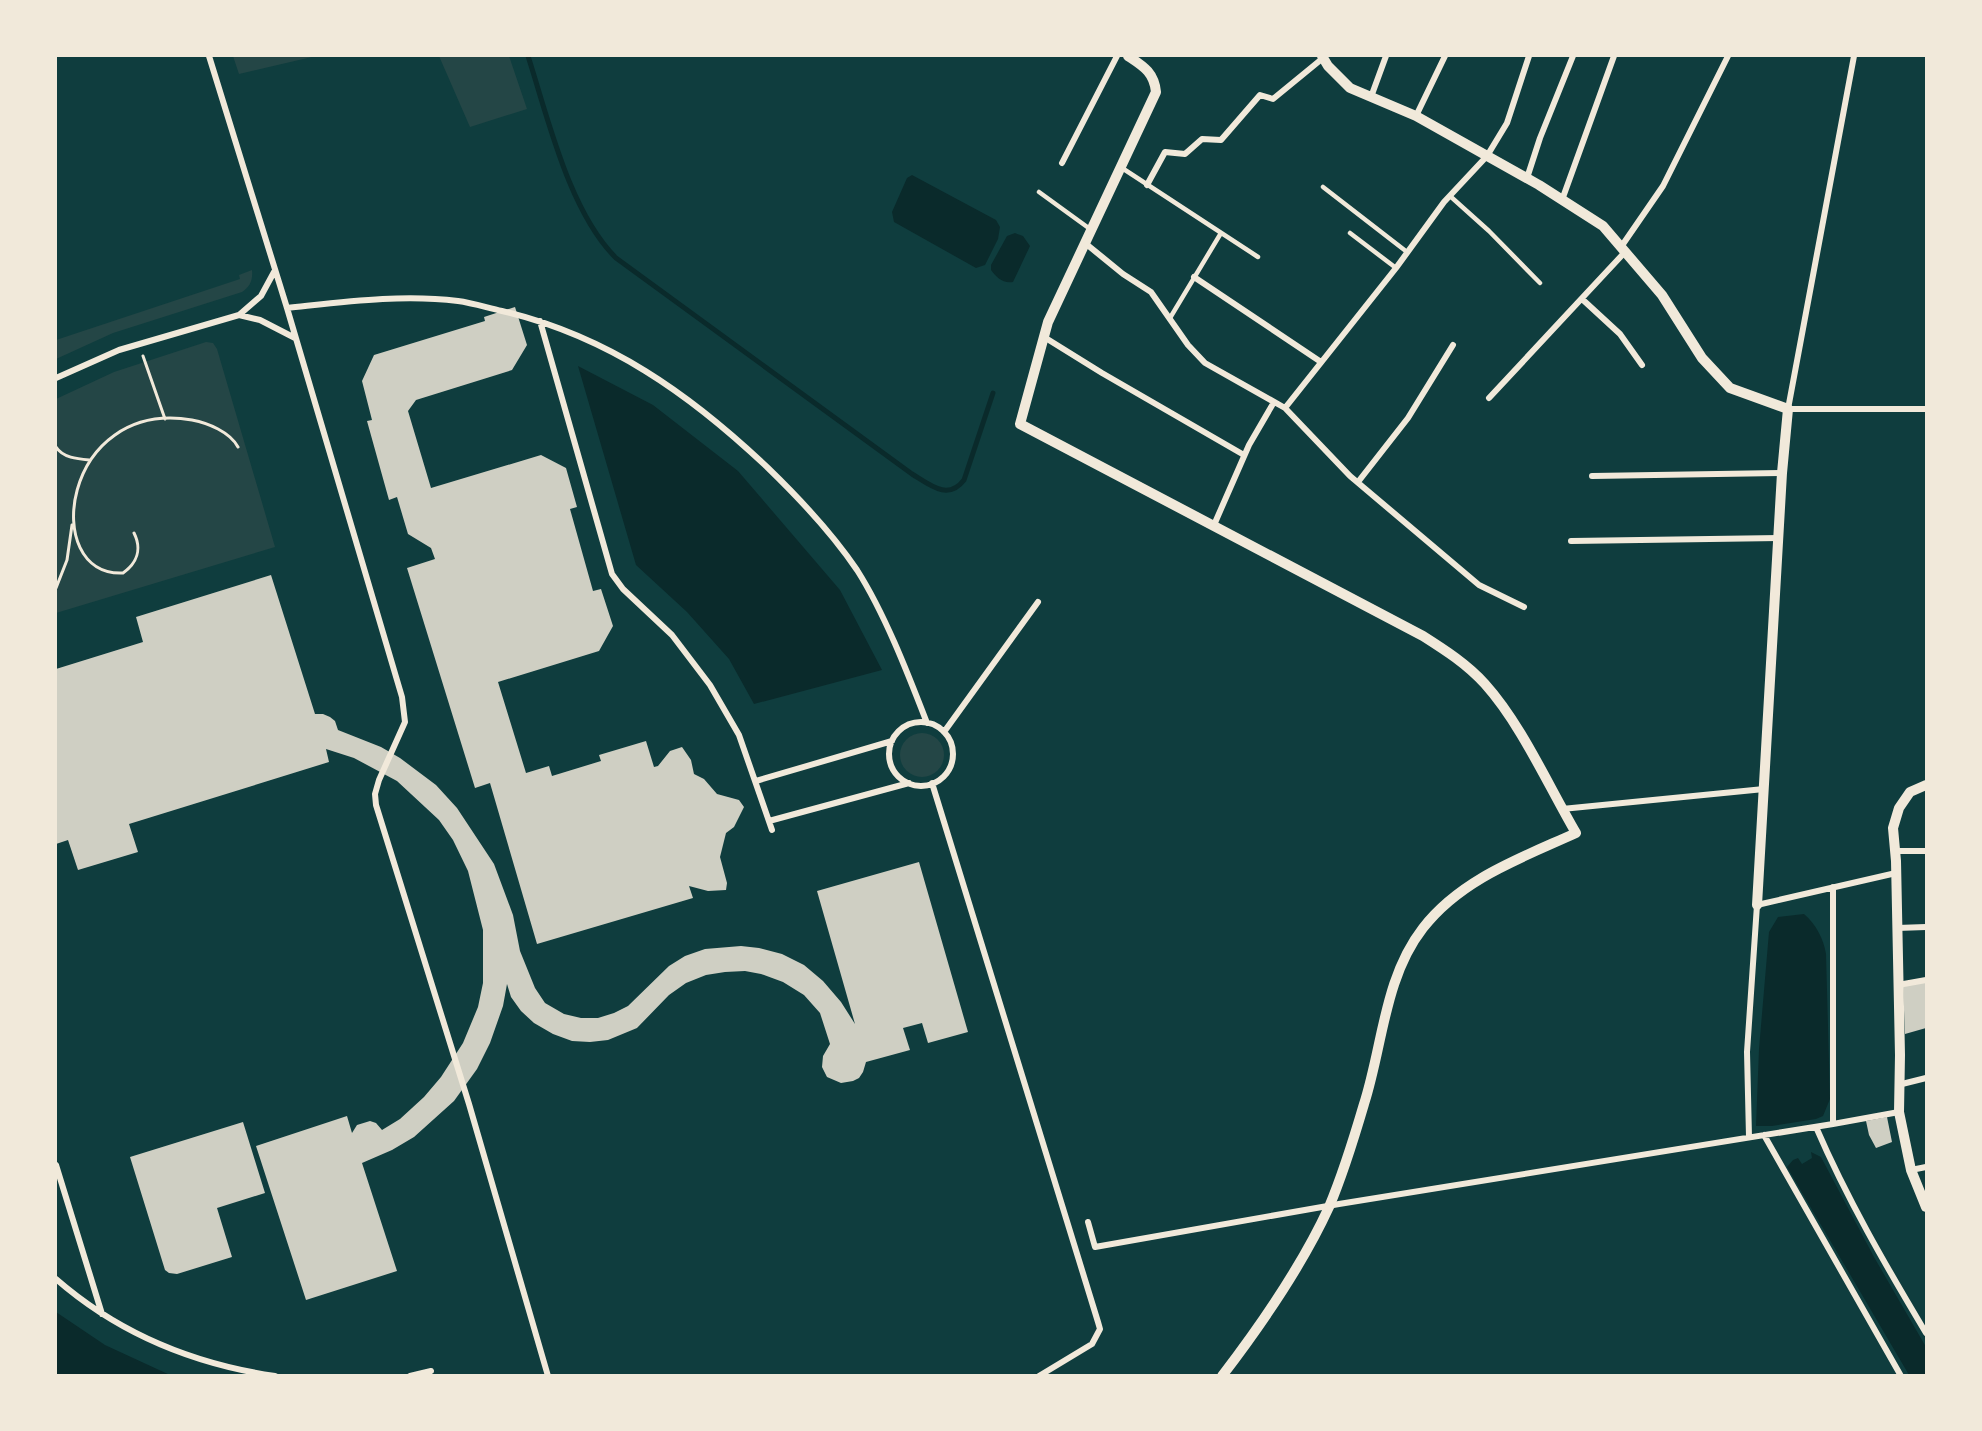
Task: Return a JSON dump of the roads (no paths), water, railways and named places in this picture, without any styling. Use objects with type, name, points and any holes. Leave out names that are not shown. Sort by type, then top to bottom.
[{"type":"street","points":[[209,56],[287,308],[402,697],[405,722],[379,780],[375,794],[376,805],[469,1104],[548,1376]]},
{"type":"street","points":[[1062,163],[1117,56]]},
{"type":"street","points":[[1128,56],[1146,68],[1153,76],[1156,92],[1048,322],[1020,424],[1423,636],[1457,658],[1501,703],[1576,833],[1490,873],[1462,890],[1436,914],[1415,940],[1403,961],[1394,986],[1365,1102],[1329,1206],[1260,1326],[1222,1376]]},
{"type":"street","points":[[1371,97],[1386,56]]},
{"type":"street","points":[[1416,116],[1445,56]]},
{"type":"street","points":[[1285,408],[1450,196],[1487,156],[1507,123],[1529,56]]},
{"type":"street","points":[[1527,178],[1540,138],[1573,56]]},
{"type":"street","points":[[1562,200],[1614,56]]},
{"type":"street","points":[[1489,398],[1582,299],[1623,249],[1663,186],[1728,56]]},
{"type":"street","points":[[1749,1137],[1748,1052],[1782,473],[1788,409],[1854,56]]},
{"type":"street","points":[[1147,185],[1165,152],[1185,154],[1202,139],[1221,140],[1260,95],[1273,99],[1323,57],[1328,66],[1350,88],[1416,116],[1527,178],[1603,226],[1662,295],[1702,358],[1730,388],[1788,409],[1926,409]]},
{"type":"street","points":[[1085,243],[1123,274],[1151,292],[1188,345],[1204,363],[1285,408],[1358,482],[1479,585],[1524,607]]},
{"type":"street","points":[[56,378],[120,350],[239,315],[261,296],[273,276],[274,268]]},
{"type":"street","points":[[1194,277],[1322,362]]},
{"type":"street","points":[[287,308],[401,298],[460,301],[540,321],[586,338],[652,374],[687,397],[722,426],[787,487],[840,546],[859,573],[896,645],[927,723]]},
{"type":"street","points":[[1582,299],[1620,334],[1642,365]]},
{"type":"street","points":[[239,315],[260,320],[295,338]]},
{"type":"street","points":[[540,321],[612,574],[630,595],[672,635],[710,685],[739,735],[772,830]]},
{"type":"street","points":[[1044,337],[1244,455]]},
{"type":"street","points":[[1358,482],[1408,418],[1452,345]]},
{"type":"street","points":[[1214,525],[1244,455],[1274,402]]},
{"type":"street","points":[[1592,476],[1782,473]]},
{"type":"street","points":[[1571,540],[1779,538]]},
{"type":"street","points":[[944,732],[1038,602]]},
{"type":"street","points":[[769,821],[909,783],[920,785],[932,783],[945,775],[952,759],[952,746],[944,732],[935,726],[917,722],[908,725],[892,741],[890,753],[892,767],[909,783]]},
{"type":"street","points":[[756,781],[892,741]]},
{"type":"street","points":[[932,783],[1100,1329],[1092,1344],[1039,1376]]},
{"type":"street","points":[[1926,785],[1910,792],[1899,808],[1893,828],[1896,873],[1899,1112],[1911,1170],[1926,1207]]},
{"type":"street","points":[[1562,809],[1764,789]]},
{"type":"street","points":[[1895,851],[1926,851]]},
{"type":"street","points":[[1757,905],[1896,873]]},
{"type":"street","points":[[1833,887],[1833,1124]]},
{"type":"street","points":[[1897,928],[1926,927]]},
{"type":"street","points":[[1898,985],[1926,980]]},
{"type":"street","points":[[1898,1085],[1926,1078]]},
{"type":"street","points":[[1088,1222],[1095,1247],[1899,1112]]},
{"type":"street","points":[[1816,1127],[1838,1179],[1874,1246],[1926,1333]]},
{"type":"street","points":[[1764,1135],[1901,1376]]},
{"type":"street","points":[[56,1165],[102,1314]]},
{"type":"street","points":[[1911,1170],[1926,1167]]},
{"type":"street","points":[[56,1279],[89,1306],[154,1343],[206,1362],[275,1376]]},
{"type":"street","points":[[410,1376],[431,1371]]},
{"type":"lane","points":[[1121,168],[1258,256]]},
{"type":"lane","points":[[1323,187],[1407,252]]},
{"type":"lane","points":[[1039,192],[1092,230]]},
{"type":"lane","points":[[1450,196],[1489,231],[1540,283]]},
{"type":"lane","points":[[1170,318],[1221,233]]},
{"type":"lane","points":[[1350,233],[1396,267]]},
{"type":"waterway","points":[[528,56],[552,135],[573,190],[585,215],[616,258],[912,474],[939,489],[952,489],[958,486],[964,480],[993,393]]}]
